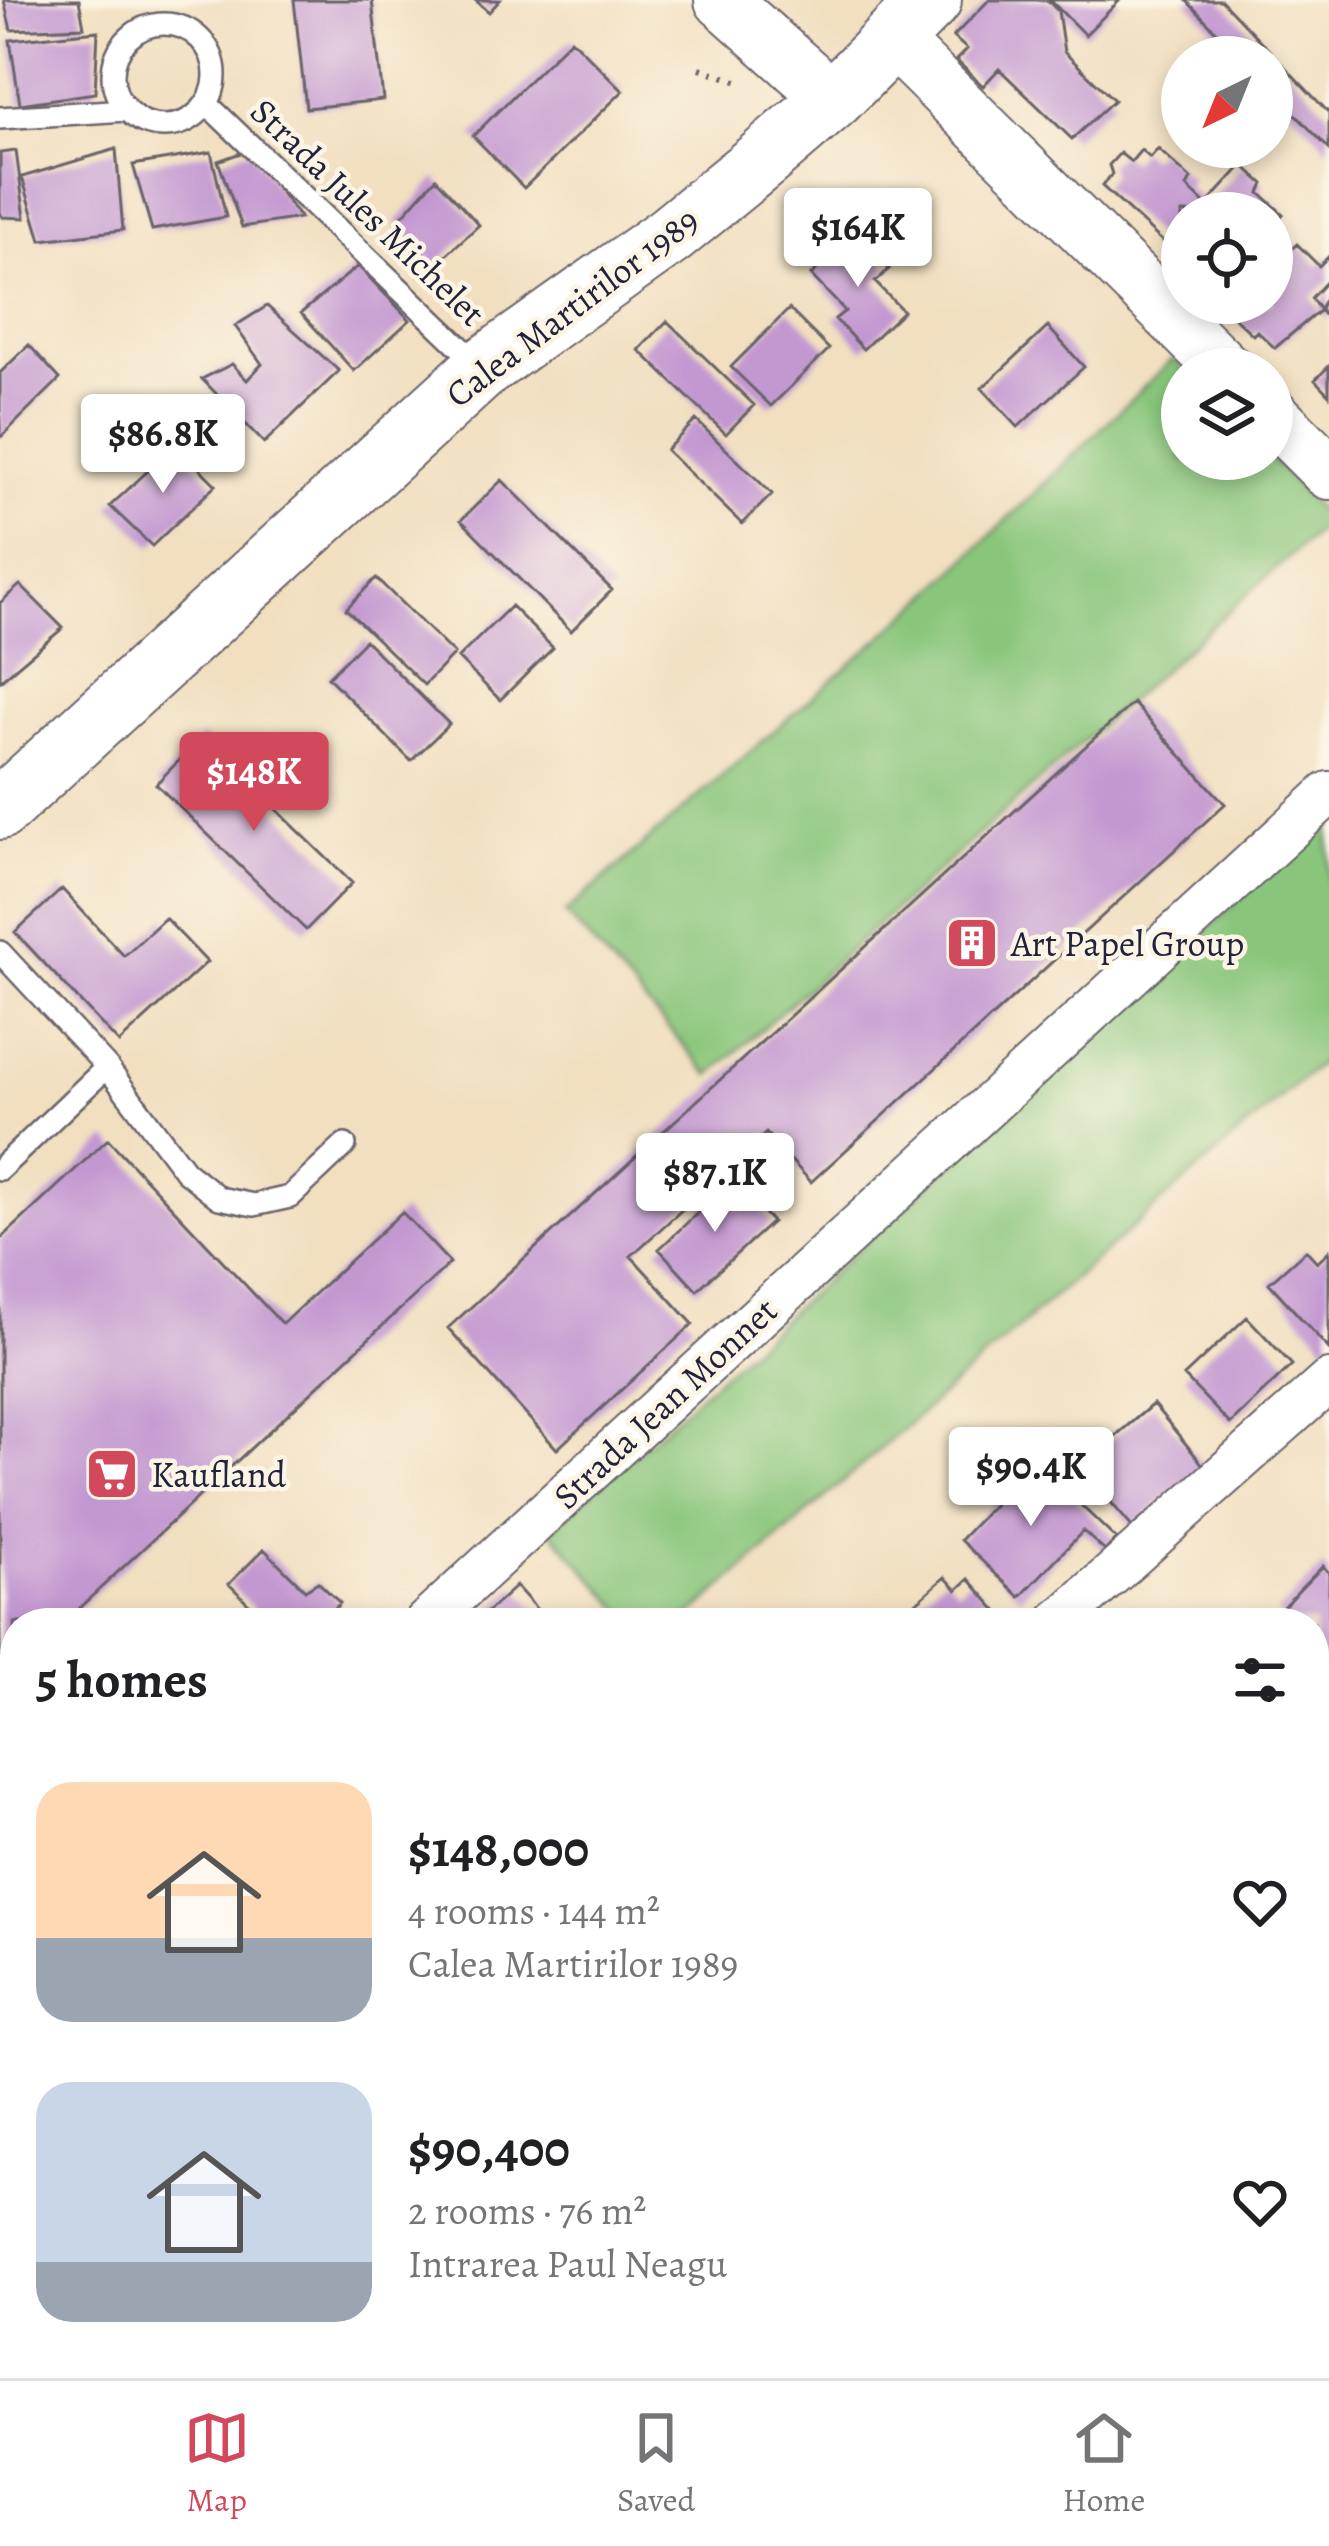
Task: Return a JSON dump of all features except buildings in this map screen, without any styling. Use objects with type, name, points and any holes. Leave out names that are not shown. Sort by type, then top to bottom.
[{"type":"main road","name":"Calea Martirilor 1989","points":[[0,809],[483,368],[670,235],[833,98],[912,20]]},
{"type":"street","points":[[722,0],[833,98]]},
{"type":"street","points":[[912,20],[1206,348]]},
{"type":"street","points":[[1293,437],[1329,472]]},
{"type":"street","name":"Strada Jean Monnet","points":[[441,1608],[1329,793]]},
{"type":"street","points":[[1074,1608],[1329,1381]]},
{"type":"lane","points":[[160,24],[200,38],[209,50],[216,77],[207,104],[197,115],[183,123],[153,125],[127,110],[114,85],[113,70],[116,56],[134,34],[160,24]]},
{"type":"lane","name":"Strada Jules Michelet","points":[[207,104],[483,368]]},
{"type":"lane","points":[[0,118],[127,110]]},
{"type":"lane","points":[[0,952],[107,1067],[185,1171],[218,1198],[254,1205],[290,1197],[345,1145]]},
{"type":"lane","points":[[0,1169],[107,1067]]},
{"type":"path","points":[[700,68],[759,90]]},
{"type":"green space","points":[[1161,371],[1161,480],[1291,480],[1329,521],[710,1075],[565,913],[922,602]]},
{"type":"green space","points":[[1329,818],[1329,1055],[699,1608],[620,1608],[551,1531]]},
{"type":"place","name":"Art Papel Group","points":[[972,943]]},
{"type":"place","name":"Kaufland","points":[[112,1474]]}]
